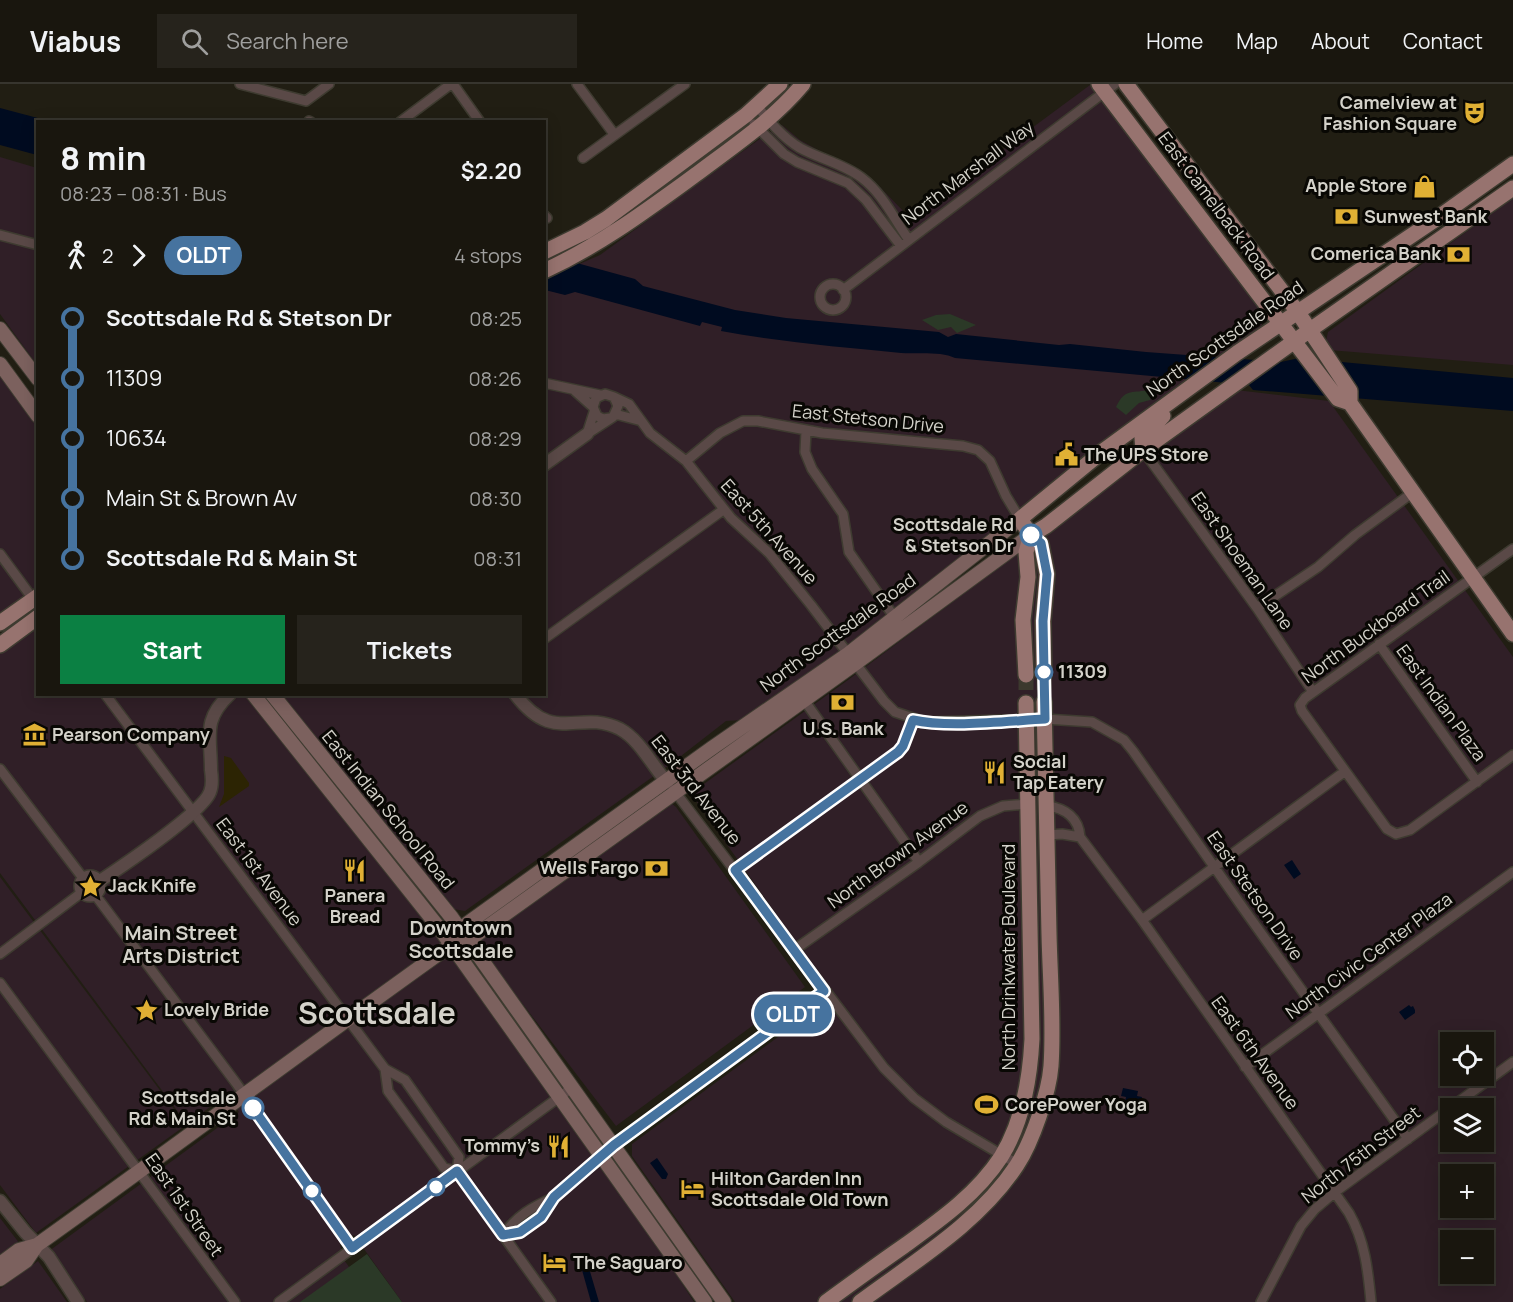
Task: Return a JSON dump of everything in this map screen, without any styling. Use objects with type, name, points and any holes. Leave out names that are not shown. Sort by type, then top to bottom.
[{"type":"main road","points":[[546,251],[599,223],[751,111],[780,84]]},
{"type":"main road","points":[[546,270],[600,242],[630,222],[763,125],[803,84]]},
{"type":"main road","name":"East Camelback Road","points":[[1126,84],[1297,311],[1350,391],[1350,403],[1513,634]]},
{"type":"main road","name":"East Camelback Road","points":[[1106,87],[1338,399],[1350,403]]},
{"type":"main road","name":"North Scottsdale Road","points":[[670,786],[804,700],[895,618],[1103,451],[1280,322],[1436,219],[1513,164]]},
{"type":"main road","name":"North Scottsdale Road","points":[[0,1264],[19,1250],[37,1245],[140,1172],[347,1019],[670,786],[1046,526],[1143,450],[1270,358],[1313,335],[1513,188]]},
{"type":"main road","points":[[1,332],[36,376]]},
{"type":"main road","points":[[0,364],[36,413]]},
{"type":"main road","points":[[1143,450],[1142,441],[1145,434],[1170,409],[1182,393]]},
{"type":"main road","points":[[1020,519],[1031,535],[1041,543],[1047,574],[1043,621],[1044,675]]},
{"type":"main road","points":[[1026,675],[1023,620],[1028,577],[1026,552],[1031,535]]},
{"type":"main road","points":[[0,623],[36,600]]},
{"type":"main road","points":[[0,645],[36,618]]},
{"type":"main road","name":"East Indian School Road","points":[[255,696],[451,945],[705,1302]]},
{"type":"main road","name":"East Indian School Road","points":[[274,696],[463,935],[724,1302]]},
{"type":"main road","points":[[860,1302],[969,1220],[991,1198],[1017,1164],[1040,1114],[1051,1068],[1044,702]]},
{"type":"main road","name":"North Drinkwater Boulevard","points":[[826,1302],[956,1208],[1002,1155],[1021,1113],[1031,1064],[1032,1038],[1026,703]]},
{"type":"main road","points":[[362,830],[374,820]]},
{"type":"main road","points":[[894,1277],[895,1266],[921,1242],[926,1230]]},
{"type":"main road","name":"North Scottsdale Road","points":[[0,1279],[26,1261],[37,1245]]},
{"type":"street","points":[[240,84],[306,101],[329,84]]},
{"type":"street","points":[[403,120],[452,84],[479,120]]},
{"type":"street","points":[[577,84],[614,134]]},
{"type":"street","points":[[582,158],[685,84]]},
{"type":"street","name":"North Marshall Way","points":[[843,290],[1106,87]]},
{"type":"street","points":[[751,111],[784,154],[848,183],[905,243]]},
{"type":"street","points":[[751,111],[763,125],[797,147],[860,176],[877,192],[905,243]]},
{"type":"street","points":[[0,235],[36,244]]},
{"type":"street","points":[[546,383],[575,391],[601,418],[613,416],[638,420]]},
{"type":"street","points":[[546,464],[600,427],[613,416],[618,406],[614,397],[607,394],[600,395],[580,389],[575,391]]},
{"type":"street","points":[[587,434],[595,400],[600,395]]},
{"type":"street","name":"East 5th Avenue","points":[[614,397],[629,404],[638,420],[654,438],[686,461],[723,510],[769,553],[895,712],[913,720],[933,723],[1026,720]]},
{"type":"street","name":"East Stetson Drive","points":[[686,461],[726,429],[743,421],[758,421],[806,431],[963,446],[978,450],[990,461],[1006,496],[1020,519]]},
{"type":"street","points":[[806,431],[805,452],[813,469],[843,514],[849,552],[895,618]]},
{"type":"street","name":"East Shoeman Lane","points":[[1143,450],[1257,608],[1313,692]]},
{"type":"street","points":[[1257,608],[1318,567],[1355,534],[1412,493]]},
{"type":"street","points":[[546,638],[723,510]]},
{"type":"street","name":"North Buckboard Trail","points":[[1344,772],[1300,705],[1313,692],[1513,549]]},
{"type":"street","points":[[0,554],[36,600]]},
{"type":"street","name":"East Indian Plaza","points":[[1379,644],[1477,782]]},
{"type":"street","name":"East 1st Avenue","points":[[107,696],[385,1069],[405,1080],[459,1157],[457,1171]]},
{"type":"street","points":[[100,881],[194,812],[207,798],[211,790],[209,730],[213,714],[228,696]]},
{"type":"street","name":"East 3rd Avenue","points":[[517,696],[532,713],[553,724],[593,723],[619,729],[632,738],[735,870],[875,1058],[914,1098],[946,1122],[1017,1164]]},
{"type":"street","points":[[804,700],[919,862]]},
{"type":"street","points":[[735,870],[898,752],[903,746],[913,720]]},
{"type":"street","name":"East Stetson Drive","points":[[1026,720],[1092,722],[1124,740],[1408,1139]]},
{"type":"street","points":[[1142,920],[1344,772],[1387,829],[1396,834],[1410,830],[1513,756]]},
{"type":"street","points":[[0,769],[83,878]]},
{"type":"street","name":"North Brown Avenue","points":[[794,950],[980,816],[1003,806],[1028,804]]},
{"type":"street","name":"East 6th Avenue","points":[[1047,806],[1058,807],[1069,814],[1080,829],[1080,837],[1142,920],[1335,1192],[1360,1235],[1367,1262],[1371,1302]]},
{"type":"street","points":[[1048,835],[1062,834],[1080,837]]},
{"type":"street","name":"North Civic Center Plaza","points":[[1245,1067],[1513,872]]},
{"type":"street","points":[[83,878],[92,876],[100,881]]},
{"type":"street","points":[[83,878],[80,885],[81,892],[86,897],[96,896],[101,889],[100,881]]},
{"type":"street","points":[[0,954],[81,892]]},
{"type":"street","points":[[96,896],[245,1096],[352,1248]]},
{"type":"street","name":"East 1st Street","points":[[0,983],[235,1302]]},
{"type":"street","points":[[503,1235],[513,1221],[534,1206],[553,1198],[614,1145],[824,991]]},
{"type":"street","name":"North 75th Street","points":[[1261,1302],[1301,1226],[1315,1209],[1513,1062]]},
{"type":"street","name":"East 1st Avenue","points":[[385,1069],[388,1091],[444,1168],[457,1171],[551,1302]]},
{"type":"street","points":[[279,1302],[573,1087]]},
{"type":"street","points":[[0,1201],[49,1257],[78,1302]]},
{"type":"shaded area","points":[[1090,85],[1263,312],[1262,325],[1023,507],[903,607],[830,660],[743,720],[726,721],[672,763],[465,911],[453,909],[281,696],[546,696],[546,279],[600,255],[782,125],[800,140],[874,181],[910,218]]},
{"type":"shaded area","points":[[0,157],[36,168],[36,364],[0,314]]},
{"type":"shaded area","points":[[1513,198],[1513,365],[1329,350],[1326,341],[1328,332]]},
{"type":"shaded area","points":[[0,374],[36,422],[36,589],[0,616]]},
{"type":"shaded area","points":[[1236,390],[1329,401],[1513,657],[1513,1302],[735,1302],[632,1156],[632,1144],[834,996],[694,798],[697,789],[848,680]]},
{"type":"shaded area","points":[[36,626],[36,696],[250,696],[436,931],[647,1229],[694,1302],[402,1302],[354,1235],[340,1245],[344,1260],[375,1302],[87,1302],[49,1251],[239,1112],[226,1095],[187,1124],[0,873],[0,652]]},
{"type":"shaded area","points":[[671,803],[805,987],[616,1126],[480,946],[484,936]]},
{"type":"shaded area","points":[[0,877],[186,1125],[36,1233],[0,1185]]},
{"type":"shaded area","points":[[0,1218],[20,1244],[0,1258]]},
{"type":"shaded area","points":[[38,1261],[67,1302],[0,1302],[0,1289]]},
{"type":"green space","points":[[950,314],[976,325],[957,333],[951,327],[938,330],[922,320],[936,315]]},
{"type":"green space","points":[[1150,389],[1158,394],[1152,394],[1150,400],[1139,403],[1126,415],[1116,407],[1123,396],[1130,392]]},
{"type":"green space","points":[[367,1254],[402,1302],[300,1302]]},
{"type":"sand","points":[[224,756],[231,758],[249,786],[219,807],[224,794]]},
{"type":"water","points":[[0,108],[45,120],[36,120],[36,155],[0,145]]},
{"type":"water","points":[[546,255],[635,279],[643,286],[735,310],[786,318],[939,332],[948,337],[956,334],[1059,345],[1070,344],[1281,362],[1299,358],[1513,378],[1513,411],[1253,390],[1249,385],[788,341],[721,331],[722,327],[702,322],[700,326],[575,292],[565,295],[546,290]]},
{"type":"water","points":[[1292,860],[1301,874],[1294,879],[1284,865]]},
{"type":"water","points":[[1409,1005],[1413,1006],[1415,1013],[1405,1020],[1399,1012]]},
{"type":"water","points":[[1123,1088],[1138,1091],[1137,1096],[1142,1097],[1140,1105],[1125,1102],[1126,1097],[1121,1096]]},
{"type":"water","points":[[657,1158],[668,1174],[666,1179],[662,1179],[650,1163]]},
{"type":"water","points":[[589,1268],[599,1302],[591,1302],[582,1270]]},
{"type":"tunnel","points":[[1026,675],[1026,703]]},
{"type":"tunnel","points":[[1044,675],[1044,702]]},
{"type":"bus line","name":"OLDT","points":[[253,1108],[352,1248],[457,1171],[503,1235],[520,1232],[541,1217],[554,1197],[614,1145],[824,991],[735,870],[898,752],[903,746],[913,720],[953,723],[1045,719],[1043,621],[1047,574],[1041,543],[1031,535]]},
{"type":"place","name":"Camelview at Fashion Square","points":[[1475,113]]},
{"type":"place","name":"Apple Store","points":[[1425,186]]},
{"type":"place","name":"Sunwest Bank","points":[[1346,217]]},
{"type":"place","name":"Comerica Bank","points":[[1459,254]]},
{"type":"place","name":"The UPS Store","points":[[1066,455]]},
{"type":"place","name":"Scottsdale Rd & Stetson Dr","points":[[1031,535]]},
{"type":"place","name":"11309","points":[[1044,672]]},
{"type":"place","name":"U.S. Bank","points":[[843,703]]},
{"type":"place","name":"Pearson Company","points":[[34,735]]},
{"type":"place","name":"Social Tap Eatery","points":[[995,772]]},
{"type":"place","name":"Wells Fargo","points":[[657,868]]},
{"type":"place","name":"Panera Bread","points":[[355,870]]},
{"type":"place","name":"Jack Knife","points":[[90,886]]},
{"type":"place","name":"Lovely Bride","points":[[146,1010]]},
{"type":"place","name":"CorePower Yoga","points":[[987,1105]]},
{"type":"place","name":"Scottsdale Rd & Main St","points":[[253,1108]]},
{"type":"place","name":"Tommy’s","points":[[558,1146]]},
{"type":"place","name":"Hilton Garden Inn Scottsdale Old Town","points":[[693,1189]]},
{"type":"place","name":"The Saguaro","points":[[555,1263]]},
{"type":"district","name":"Downtown Scottsdale","points":[[461,940]]},
{"type":"district","name":"Main Street Arts District","points":[[181,944]]},
{"type":"district","name":"Scottsdale","points":[[377,1014]]}]
